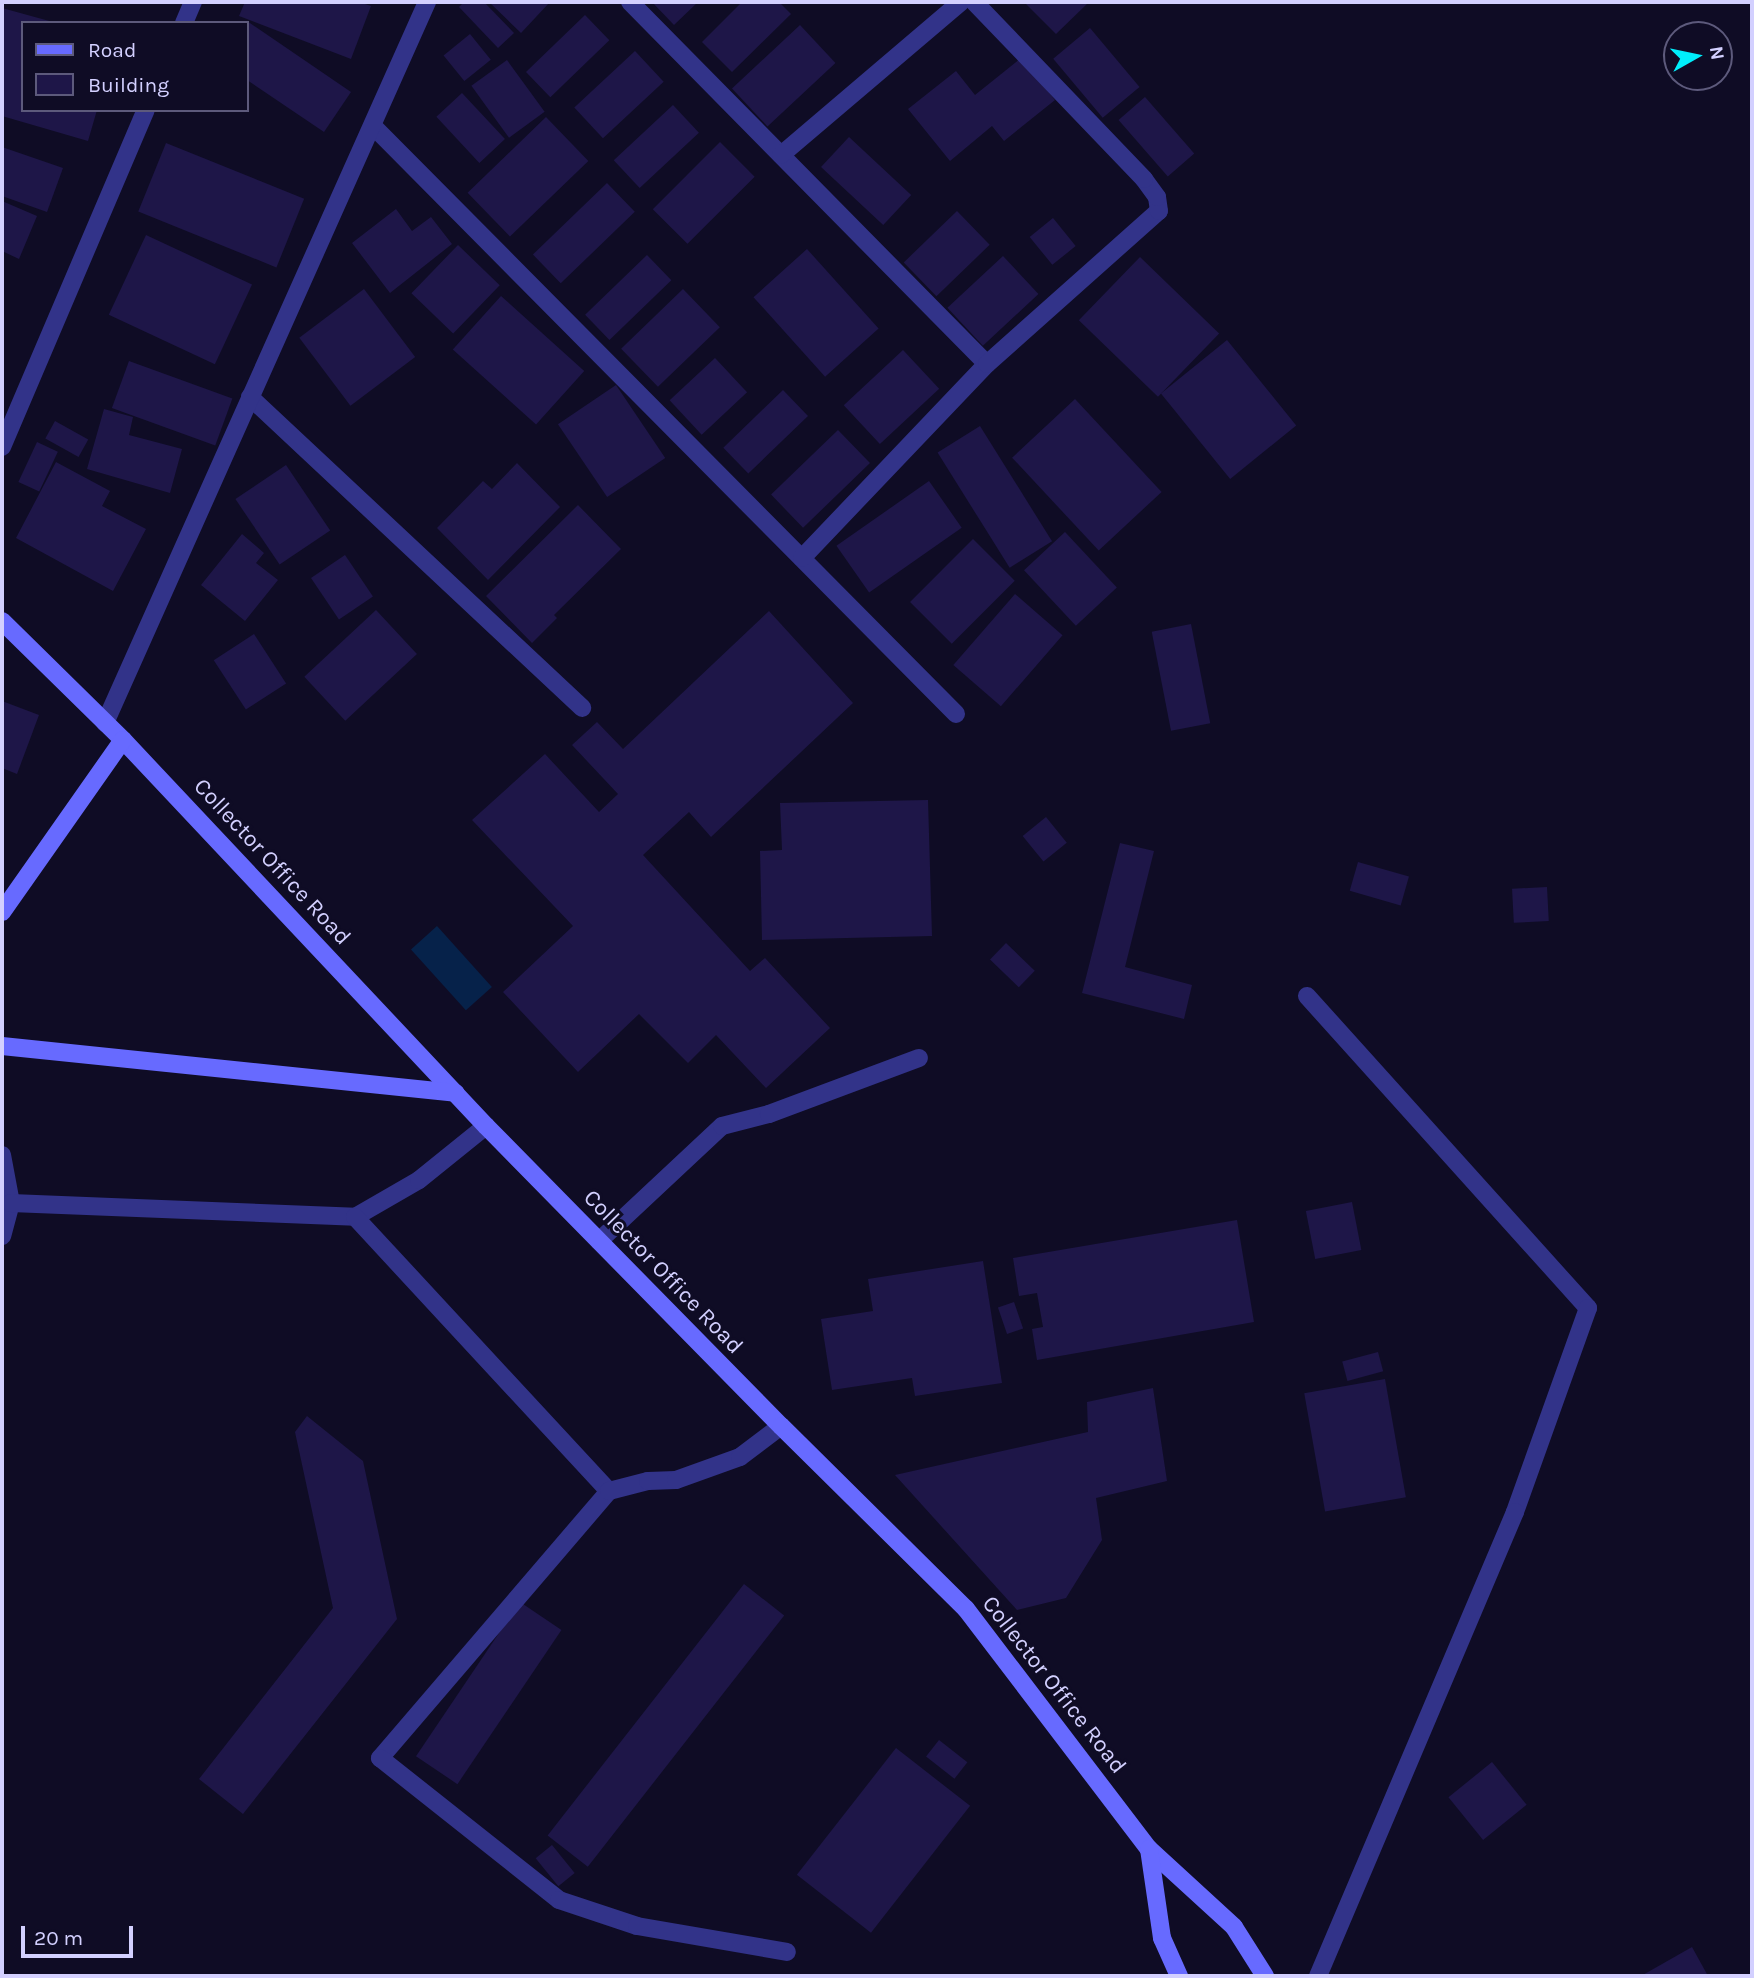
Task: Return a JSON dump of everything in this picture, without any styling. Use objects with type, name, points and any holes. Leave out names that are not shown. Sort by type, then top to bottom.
[{"type":"main road","name":"Collector Office Road","points":[[2,621],[123,740],[486,1126],[781,1426],[966,1609],[1149,1849],[1234,1927],[1265,1976]]},
{"type":"main road","points":[[2,912],[123,740]]},
{"type":"main road","points":[[2,1046],[456,1093]]},
{"type":"main road","points":[[1149,1849],[1162,1938],[1178,1976]]},
{"type":"street","points":[[185,21],[193,2]]},
{"type":"street","points":[[105,723],[427,2]]},
{"type":"street","points":[[630,2],[987,363]]},
{"type":"street","points":[[780,155],[961,2]]},
{"type":"street","points":[[802,558],[987,363],[1159,211],[1157,197],[1144,179],[974,2]]},
{"type":"street","points":[[2,447],[145,112]]},
{"type":"street","points":[[373,126],[956,714]]},
{"type":"street","points":[[250,397],[582,708]]},
{"type":"street","points":[[1307,996],[1588,1308],[1515,1512],[1318,1976]]},
{"type":"street","points":[[599,1241],[722,1125],[769,1114],[919,1058]]},
{"type":"street","points":[[11,1203],[355,1217],[419,1180],[486,1126]]},
{"type":"street","points":[[2,1155],[11,1203],[2,1236]]},
{"type":"street","points":[[355,1217],[609,1491]]},
{"type":"street","points":[[781,1426],[740,1457],[676,1480],[648,1481],[609,1491],[380,1758],[559,1900],[637,1926],[787,1952]]},
{"type":"water","points":[[437,926],[492,987],[466,1010],[411,949]]},
{"type":"building","points":[[245,2],[359,2],[371,6],[351,59],[239,16]]},
{"type":"building","points":[[464,2],[484,2],[514,33],[498,48],[459,7]]},
{"type":"building","points":[[489,2],[550,2],[521,33]]},
{"type":"building","points":[[652,2],[698,2],[674,25]]},
{"type":"building","points":[[742,2],[779,2],[791,14],[732,72],[702,42]]},
{"type":"building","points":[[1024,2],[1089,2],[1056,34]]},
{"type":"building","points":[[2,8],[49,21],[21,21],[21,112],[96,112],[88,141],[2,116]]},
{"type":"building","points":[[585,15],[609,40],[550,97],[526,72]]},
{"type":"building","points":[[248,22],[351,92],[324,132],[248,81]]},
{"type":"building","points":[[800,25],[835,63],[767,126],[732,88]]},
{"type":"building","points":[[1090,28],[1139,87],[1103,118],[1053,59]]},
{"type":"building","points":[[470,34],[491,60],[464,81],[444,55]]},
{"type":"building","points":[[635,51],[664,82],[603,138],[574,108]]},
{"type":"building","points":[[1021,58],[1055,100],[1004,141],[992,126],[950,161],[908,109],[956,71],[975,95]]},
{"type":"building","points":[[507,60],[545,112],[509,138],[471,86]]},
{"type":"building","points":[[462,93],[505,139],[479,163],[436,117]]},
{"type":"building","points":[[1145,97],[1194,154],[1168,177],[1119,120]]},
{"type":"building","points":[[673,105],[699,133],[640,188],[614,160]]},
{"type":"building","points":[[546,117],[588,161],[510,237],[468,193]]},
{"type":"building","points":[[849,137],[911,195],[883,225],[821,167]]},
{"type":"building","points":[[720,142],[755,177],[687,244],[653,209]]},
{"type":"building","points":[[166,143],[304,199],[276,267],[138,212]]},
{"type":"building","points":[[2,147],[63,168],[47,212],[2,196]]},
{"type":"building","points":[[607,183],[635,212],[561,283],[533,255]]},
{"type":"building","points":[[2,201],[37,216],[19,259],[2,251]]},
{"type":"building","points":[[396,209],[412,231],[431,217],[452,244],[390,293],[352,243]]},
{"type":"building","points":[[957,211],[990,245],[936,296],[904,262]]},
{"type":"building","points":[[1053,218],[1076,246],[1052,265],[1030,237]]},
{"type":"building","points":[[146,235],[252,284],[215,364],[109,315]]},
{"type":"building","points":[[458,245],[500,285],[453,333],[411,293]]},
{"type":"building","points":[[807,249],[879,329],[825,377],[753,297]]},
{"type":"building","points":[[647,255],[671,280],[609,340],[585,315]]},
{"type":"building","points":[[1003,256],[1038,294],[983,346],[947,308]]},
{"type":"building","points":[[1140,257],[1219,333],[1158,397],[1079,320]]},
{"type":"building","points":[[364,289],[415,357],[350,406],[299,338]]},
{"type":"building","points":[[683,289],[720,327],[658,387],[621,349]]},
{"type":"building","points":[[501,296],[584,371],[536,424],[453,350]]},
{"type":"building","points":[[1227,340],[1296,425],[1230,479],[1161,393]]},
{"type":"building","points":[[903,350],[939,389],[880,444],[844,405]]},
{"type":"building","points":[[715,358],[747,392],[702,435],[670,400]]},
{"type":"building","points":[[129,361],[232,399],[215,446],[112,408]]},
{"type":"building","points":[[616,385],[665,458],[607,497],[558,424]]},
{"type":"building","points":[[783,390],[808,416],[748,474],[723,448]]},
{"type":"building","points":[[1075,399],[1162,492],[1099,551],[1012,458]]},
{"type":"building","points":[[104,409],[133,417],[129,435],[182,449],[170,493],[87,469]]},
{"type":"building","points":[[55,421],[88,439],[79,457],[45,438]]},
{"type":"building","points":[[980,426],[1052,541],[1010,568],[938,452]]},
{"type":"building","points":[[838,430],[870,463],[803,528],[771,495]]},
{"type":"building","points":[[37,442],[58,452],[39,492],[18,482]]},
{"type":"building","points":[[56,462],[110,491],[102,506],[146,529],[113,591],[16,538]]},
{"type":"building","points":[[517,463],[560,507],[488,580],[437,528],[483,481],[492,489]]},
{"type":"building","points":[[286,465],[330,530],[280,565],[235,499]]},
{"type":"building","points":[[929,481],[962,528],[869,593],[836,546]]},
{"type":"building","points":[[578,505],[621,549],[554,615],[557,618],[532,643],[486,596]]},
{"type":"building","points":[[1065,532],[1117,588],[1076,626],[1024,570]]},
{"type":"building","points":[[242,534],[264,553],[256,563],[278,580],[245,621],[201,585]]},
{"type":"building","points":[[973,539],[1015,581],[952,644],[910,602]]},
{"type":"building","points":[[345,555],[373,596],[339,619],[311,578]]},
{"type":"building","points":[[1015,594],[1063,635],[1001,706],[953,665]]},
{"type":"building","points":[[376,610],[417,654],[345,721],[304,677]]},
{"type":"building","points":[[769,611],[853,703],[711,837],[689,812],[643,855],[750,971],[765,958],[830,1028],[766,1088],[716,1035],[688,1063],[639,1014],[578,1072],[503,992],[573,926],[472,820],[545,754],[599,812],[618,794],[572,745],[597,722],[623,749]]},
{"type":"building","points":[[1191,624],[1210,723],[1171,731],[1152,632]]},
{"type":"building","points":[[254,634],[286,683],[246,710],[214,660]]},
{"type":"building","points":[[2,701],[39,715],[17,774],[2,768]]},
{"type":"building","points":[[928,800],[932,936],[762,940],[760,851],[782,850],[780,803]]},
{"type":"building","points":[[1046,817],[1067,843],[1043,862],[1023,836]]},
{"type":"building","points":[[1120,843],[1154,851],[1125,967],[1192,985],[1184,1019],[1082,993]]},
{"type":"building","points":[[1358,862],[1409,877],[1401,905],[1350,891]]},
{"type":"building","points":[[1547,887],[1549,921],[1514,923],[1512,889]]},
{"type":"building","points":[[1006,943],[1035,971],[1019,987],[990,960]]},
{"type":"building","points":[[1352,1202],[1361,1250],[1315,1259],[1306,1211]]},
{"type":"building","points":[[1237,1220],[1254,1322],[1037,1360],[1032,1329],[1043,1327],[1037,1293],[1019,1296],[1013,1258]]},
{"type":"building","points":[[983,1261],[1002,1383],[915,1396],[912,1378],[832,1390],[821,1319],[873,1311],[868,1279]]},
{"type":"building","points":[[1014,1302],[1023,1328],[1007,1334],[998,1308]]},
{"type":"building","points":[[1378,1352],[1383,1371],[1347,1381],[1342,1362]]},
{"type":"building","points":[[1385,1379],[1406,1497],[1325,1511],[1304,1393]]},
{"type":"building","points":[[1153,1388],[1167,1481],[1096,1498],[1102,1540],[1066,1598],[1017,1610],[895,1475],[1088,1432],[1087,1402]]},
{"type":"building","points":[[307,1416],[363,1461],[397,1619],[243,1814],[199,1779],[333,1608],[295,1432]]},
{"type":"building","points":[[744,1584],[784,1615],[588,1867],[548,1835]]},
{"type":"building","points":[[520,1602],[561,1630],[457,1784],[416,1756]]},
{"type":"building","points":[[939,1740],[967,1762],[954,1779],[926,1757]]},
{"type":"building","points":[[896,1748],[970,1806],[871,1933],[797,1875]]},
{"type":"building","points":[[1492,1762],[1527,1805],[1483,1840],[1448,1797]]},
{"type":"building","points":[[552,1845],[575,1873],[558,1886],[536,1858]]},
{"type":"building","points":[[1692,1947],[1708,1976],[1641,1976]]}]
